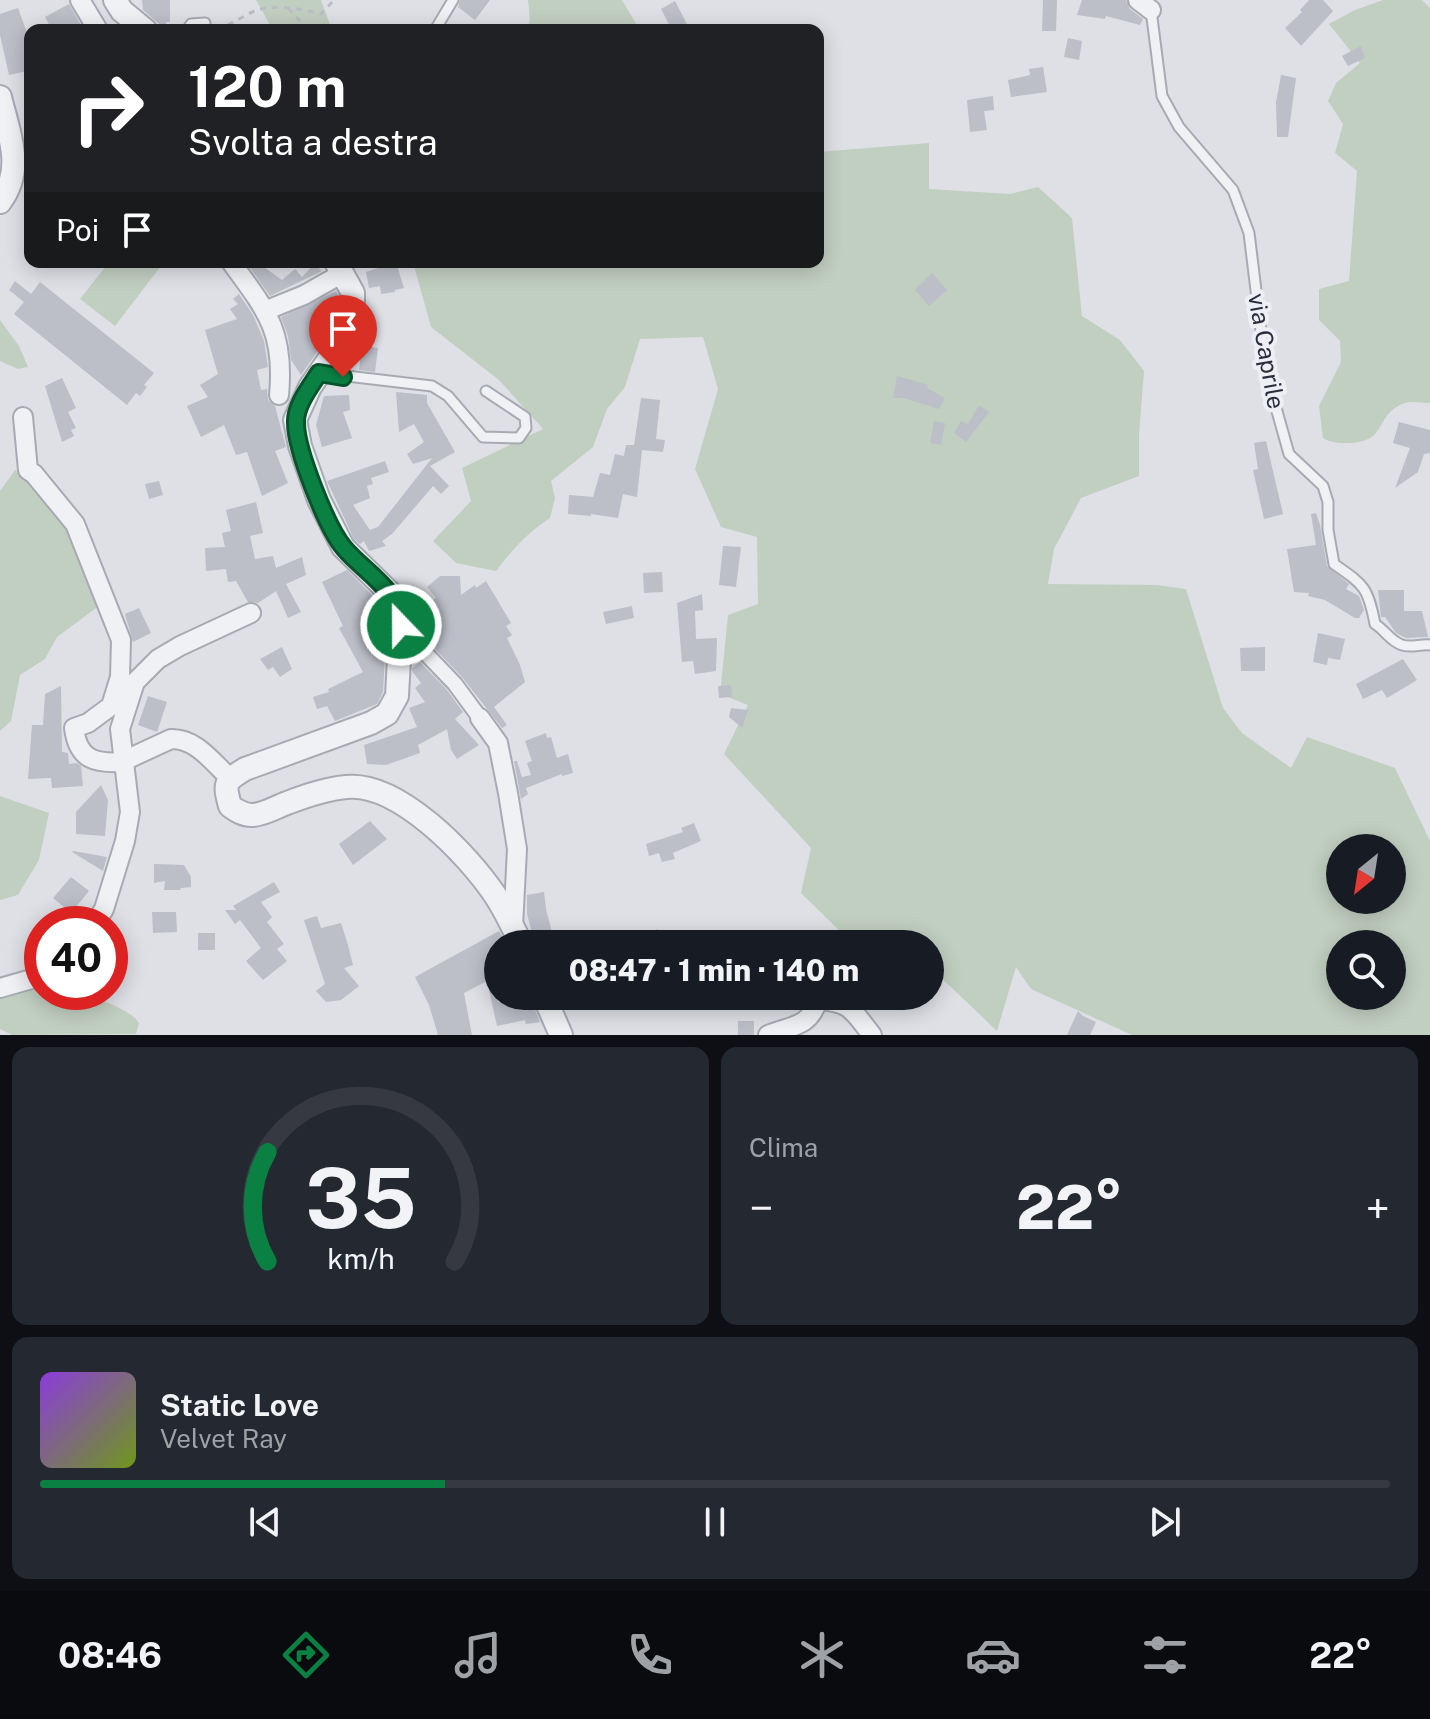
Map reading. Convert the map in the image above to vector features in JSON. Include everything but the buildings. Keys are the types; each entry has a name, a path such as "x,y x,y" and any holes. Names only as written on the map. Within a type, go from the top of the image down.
{"street":[{"path":"80,0 94,24"},
{"path":"115,0 122,11 138,24"},
{"path":"0,97 16,166 10,189 0,202"},
{"path":"236,268 267,310 278,339 282,369 279,395"},
{"path":"267,310 304,295 340,268 353,293 353,315 341,342 319,373 295,420 300,446 319,500 343,547 390,593 401,620 397,696 387,714 371,723 245,769 230,778 225,787 230,806 241,814 255,815 301,798 345,787 362,787 381,793 440,832 495,895 514,930"},
{"path":"23,417 28,470 75,524 121,640 120,677 111,706 99,716 74,728 76,746 88,758 104,763 130,758 171,739 179,739 193,744 230,778"},
{"path":"105,906 125,841 130,812 120,729 135,682 158,659 251,613"},
{"path":"409,636 455,684 498,743 517,849 517,930"},
{"path":"0,988 24,981"},
{"path":"768,1035 803,1023 813,1015 818,1000 839,1001 847,1005 872,1035"},
{"path":"550,1010 561,1035"}],"lane":[{"path":"439,24 453,0"},
{"name":"via Caprile","path":"1142,3 1167,109 1233,190 1249,233 1266,372 1289,454 1323,486 1328,502 1328,530 1334,564 1368,591 1375,624 1388,636 1405,646 1430,645"},
{"path":"191,24 205,23"},
{"path":"319,373 432,386 448,396 483,437 519,438 526,428 525,417 486,391"}],"path":[{"path":"230,24 258,10 288,8 321,14 334,0"},
{"path":"288,8 303,24"}],"green space":[{"path":"256,0 321,0 330,24 270,24"},
{"path":"528,0 622,0 636,24 529,24"},
{"path":"1383,0 1422,0 1430,8 1430,403 1405,403 1388,414 1370,438 1361,442 1337,443 1323,438 1319,406 1341,362 1340,341 1319,320 1319,289 1349,281 1357,171 1335,153 1343,124 1328,101 1336,83 1360,63 1329,24"},
{"path":"929,143 929,189 1010,194 1038,187 1072,218 1082,316 1120,340 1144,371 1139,476 1081,498 1054,549 1048,584 1157,585 1186,589 1223,708 1242,733 1291,768 1307,737 1395,768 1430,841 1430,1035 1132,1035 1031,989 1016,967 997,1031 944,981 944,930 839,930 801,893 811,848 724,754 748,705 720,694 728,615 758,604 757,537 721,527 695,469 718,389 703,337 640,339 625,387 607,409 593,447 551,481 555,498 550,518 521,542 496,571 456,563 433,541 471,501 462,468 543,429 499,380 431,327 415,268 824,268 824,152"},
{"path":"104,268 159,268 115,326 80,299"},
{"path":"0,320 19,346 28,367 18,369 0,361"},
{"path":"15,470 62,505 103,603 57,637 45,659 20,675 11,721 0,731 0,491"},
{"path":"0,796 49,813 39,860 18,895 0,900"},
{"path":"24,989 24,1010 122,1010 139,1023 136,1034 12,1035 0,1029 0,996"}],"route":[{"path":"343,377 319,373 310,387 295,420 300,446 319,500 343,547 390,593 401,625"}]}
